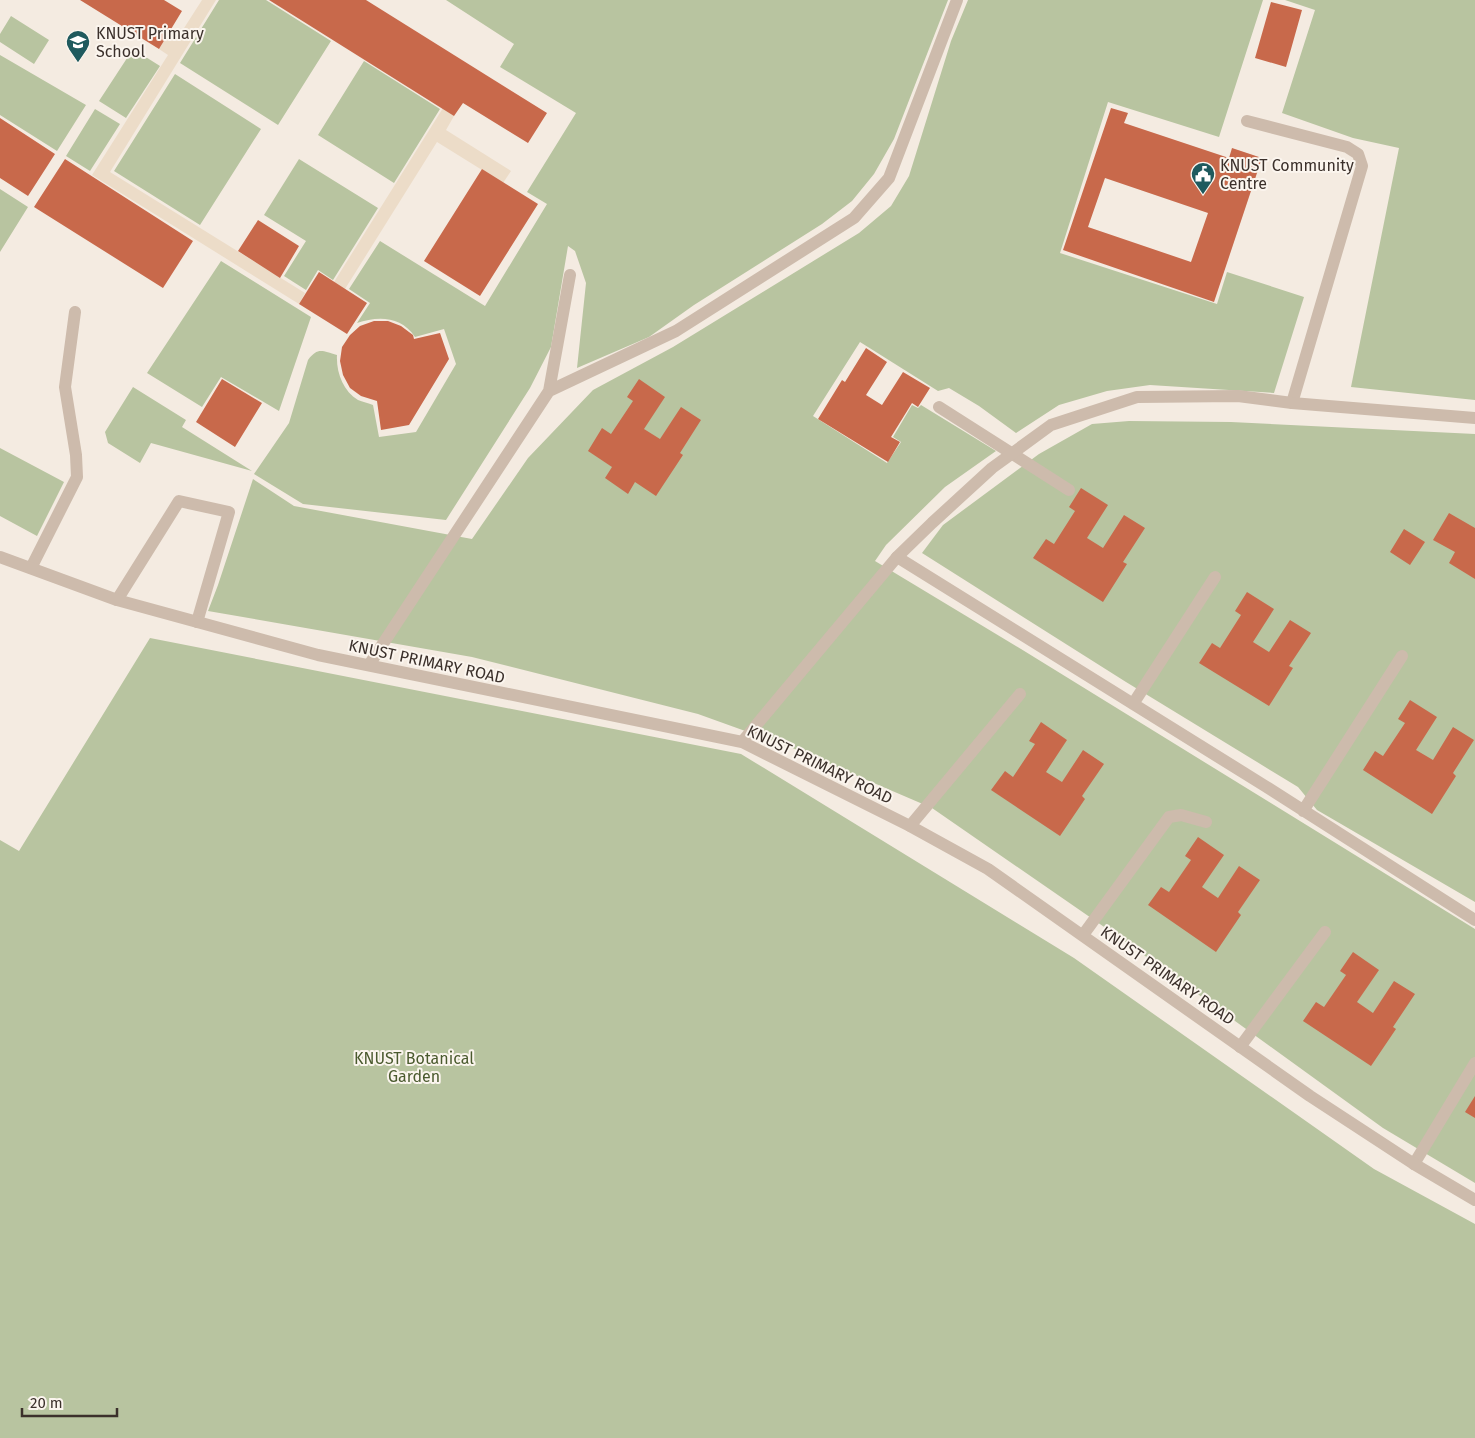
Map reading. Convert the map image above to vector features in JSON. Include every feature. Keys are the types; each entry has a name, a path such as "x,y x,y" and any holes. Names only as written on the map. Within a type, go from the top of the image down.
{"street":[{"path":"549,391 676,331 854,218 889,178 957,0"},
{"path":"1247,121 1347,148 1358,154 1362,166 1292,403"},
{"path":"370,665 549,391 570,275"},
{"path":"31,568 77,478 76,455 65,387 75,312"},
{"path":"742,742 896,557 992,468 1051,425 1137,397 1238,396 1292,403 1475,418"},
{"path":"939,408 1069,490"},
{"path":"117,600 178,501 229,512 196,622"},
{"name":"KNUST PRIMARY ROAD","path":"0,557 117,600 318,655 742,742 910,826 994,873 1310,1096 1414,1164 1475,1200"},
{"path":"896,557 1475,920"},
{"path":"1133,704 1215,577"},
{"path":"1303,811 1402,656"},
{"path":"910,826 1020,694"},
{"path":"1082,935 1169,817 1181,815 1206,822"},
{"path":"1240,1047 1325,932"},
{"path":"1414,1164 1475,1063"}],"green space":[{"path":"219,0 266,0 331,41 278,125 180,63"},
{"path":"446,0 948,0 894,139 874,174 852,201 822,224 694,305 649,337 577,368 586,283 575,251 568,246 551,347 530,388 446,520 303,504 254,474 289,423 308,360 315,353 321,351 337,355 339,374 348,392 358,400 373,405 379,437 416,432 456,364 444,329 415,337 396,321 373,319 357,323 370,303 349,289 380,241 485,306 547,204 527,192 576,113 500,67 514,44"},
{"path":"968,0 1263,0 1219,137 1108,102 1060,253 1217,304 1227,272 1304,297 1274,393 1150,385 1107,391 1059,405 1016,433 979,406 949,388 938,391 860,342 813,416 887,463 901,442 893,437 912,405 918,408 921,405 996,451 945,487 886,545 875,561 1475,929 1475,1183 1383,1128 1123,940 932,808 790,747 698,714 472,657 208,611 253,479 294,506 472,539 528,458 593,390 673,347 859,233 891,206 909,176 951,41"},
{"path":"1285,0 1475,0 1475,400 1351,387 1399,148 1353,138 1282,113 1315,10"},
{"path":"11,16 49,40 34,64 0,42 0,34"},
{"path":"133,49 160,66 126,118 99,101"},
{"path":"0,55 86,105 57,151 0,115"},
{"path":"364,61 440,109 394,183 318,135"},
{"path":"175,74 261,129 200,225 114,171"},
{"path":"95,109 120,124 90,171 66,156"},
{"path":"299,159 378,208 333,280 318,270 306,290 284,276 306,241 264,215"},
{"path":"0,189 28,207 0,252"},
{"path":"221,261 311,317 279,411 221,377 202,407 147,373"},
{"path":"133,387 186,420 182,427 252,471 151,443 140,463 108,443 105,432"},
{"path":"1129,421 1231,422 1475,434 1475,902 1317,810 1298,787 1126,682 922,553 943,525 1039,454 1092,424"},
{"path":"0,448 64,482 37,536 0,516"},
{"name":"KNUST Botanical Garden","path":"150,638 741,754 1074,958 1374,1169 1475,1224 1475,1438 0,1438 0,840 19,851"}],"shaded area":[{"path":"202,0 216,0 110,172 305,293 299,304 92,175 168,55 159,49 168,34 177,39"},
{"path":"443,108 454,116 446,130 511,171 503,183 437,142 345,289 334,282"}],"building":[{"path":"80,0 164,0 182,11 159,49"},
{"path":"269,0 366,0 547,113 528,143 463,103 454,116"},
{"path":"1271,2 1302,10 1286,67 1255,58"},
{"name":"KNUST Community Centre","path":"1111,108 1128,113 1124,123 1229,158 1232,148 1262,158 1214,302 1063,250","holes":["1105,178 1208,213 1191,262 1088,227"]},
{"path":"0,118 55,154 28,196 0,178"},
{"path":"65,159 193,241 163,288 34,207"},
{"path":"482,169 538,204 480,296 424,261"},
{"path":"258,220 299,246 280,278 238,251"},
{"path":"319,272 367,303 347,334 299,304"},
{"path":"374,321 388,321 401,326 413,335 414,339 440,333 449,359 409,425 381,430 377,401 361,396 350,388 343,375 340,361 342,347 350,335 360,326"},
{"path":"866,348 887,362 866,395 882,405 903,372 930,388 918,407 912,403 891,437 900,442 888,462 818,419 842,380 845,382"},
{"path":"222,379 262,403 235,447 196,422"},
{"path":"639,379 665,397 644,429 660,439 681,407 701,420 680,453 683,455 656,496 635,482 628,494 605,478 612,467 588,451 602,428 611,434 633,401 627,397"},
{"path":"1081,488 1108,505 1087,538 1103,548 1124,515 1145,528 1123,562 1127,564 1103,602 1033,558 1046,539 1054,544 1075,511 1069,507"},
{"path":"1449,513 1475,528 1475,579 1449,563 1455,552 1433,540"},
{"path":"1404,529 1425,542 1410,565 1390,552"},
{"path":"1247,592 1274,609 1253,642 1269,652 1290,620 1311,633 1289,666 1293,668 1269,706 1199,663 1212,643 1220,648 1241,615 1235,611"},
{"path":"1410,700 1437,717 1416,750 1433,760 1453,727 1474,740 1453,773 1456,776 1432,814 1363,770 1375,751 1383,756 1405,723 1398,719"},
{"path":"1041,722 1067,740 1046,772 1062,782 1083,750 1104,764 1082,796 1085,799 1060,836 991,790 1005,771 1013,777 1035,744 1029,741"},
{"path":"1198,837 1224,855 1202,887 1218,898 1239,866 1260,880 1238,912 1241,915 1216,952 1148,905 1161,887 1169,892 1191,860 1185,856"},
{"path":"1353,952 1379,970 1357,1002 1373,1013 1394,981 1415,994 1393,1027 1396,1029 1371,1066 1303,1021 1316,1002 1324,1007 1346,975 1340,971"},
{"path":"1475,1096 1475,1118 1465,1112"}],"place":[{"name":"KNUST Primary School","path":"78,63"},
{"name":"KNUST Community Centre","path":"1203,195"}]}
